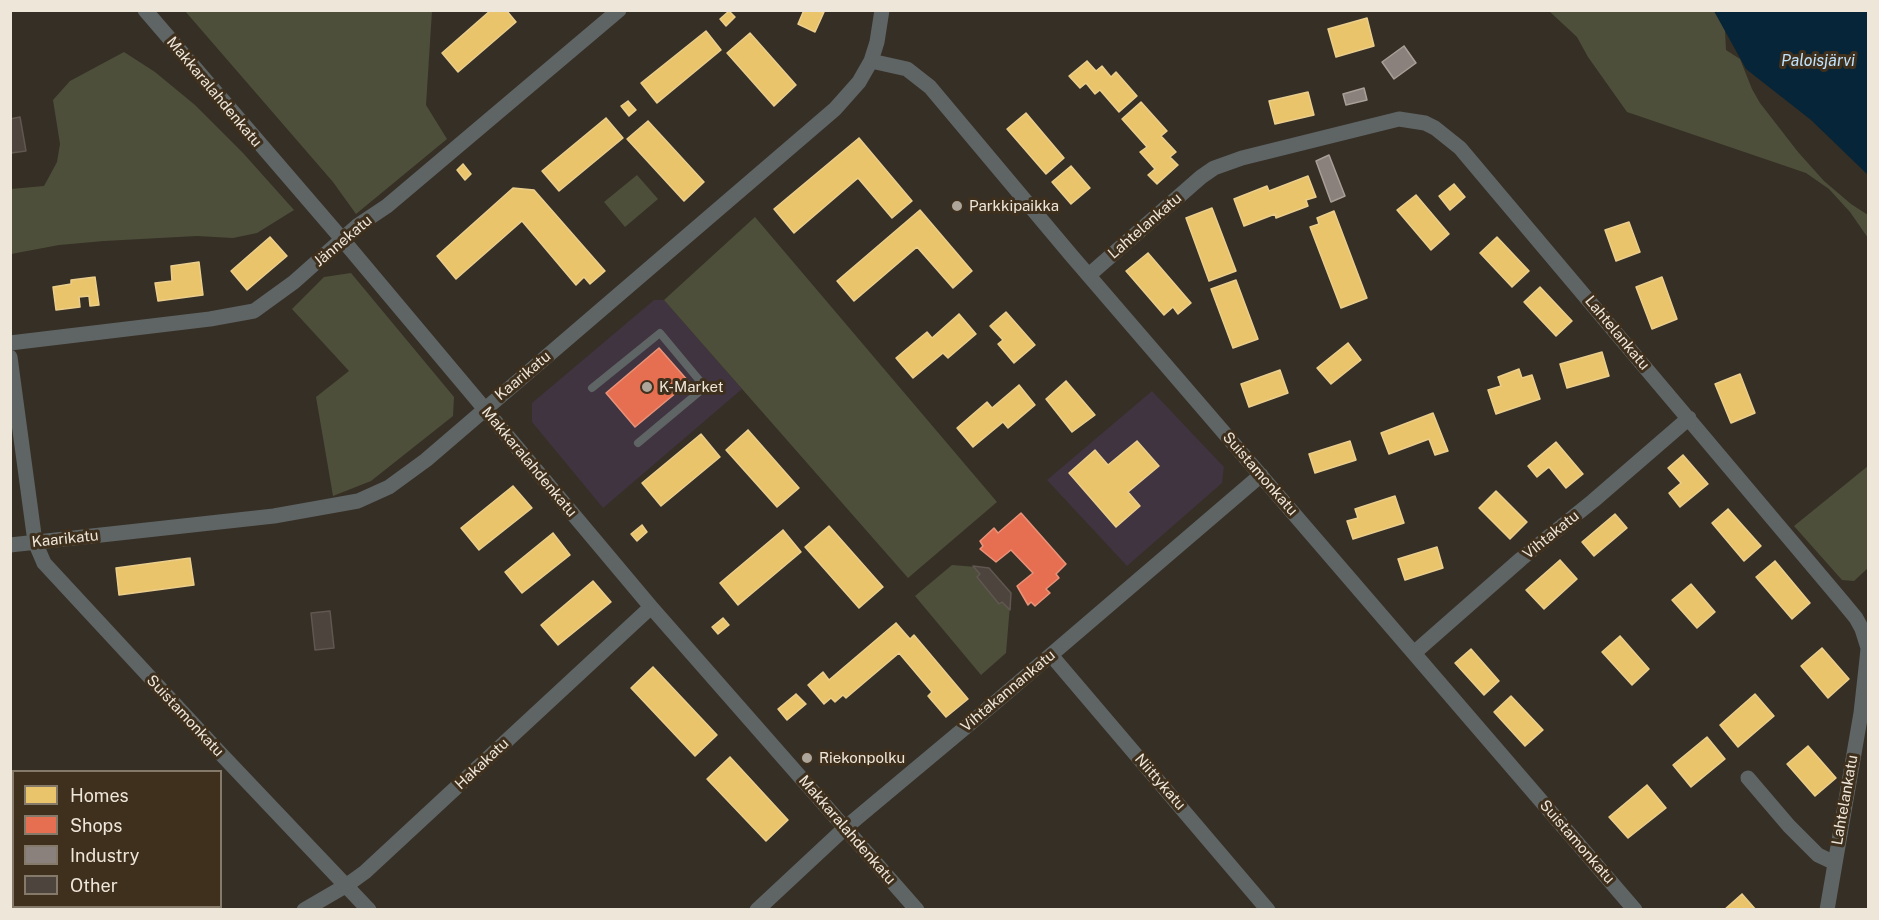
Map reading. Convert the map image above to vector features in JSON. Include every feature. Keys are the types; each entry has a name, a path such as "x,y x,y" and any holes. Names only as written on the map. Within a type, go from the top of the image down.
{"street":[{"name":"Makkaralahdenkatu","path":"145,10 342,239 651,607 917,909"},
{"name":"Jännekatu","path":"10,343 210,319 254,310 294,282 342,239 387,206 619,10"},
{"name":"Kaarikatu","path":"10,545 274,516 358,501 374,495 403,477 485,409 821,122 859,82 871,61 879,36 882,10"},
{"name":"Suistamonkatu","path":"871,61 907,69 921,78 1635,909"},
{"name":"Lahtelankatu","path":"1089,275 1201,177 1214,168 1242,158 1399,120 1425,123 1460,148 1856,618 1868,648 1867,659 1861,713 1827,909"},
{"name":"Suistamonkatu","path":"10,357 35,542 44,563 369,909"},
{"name":"Vihtakatu","path":"1414,653 1521,559 1593,501 1689,418"},
{"name":"Vihtakannankatu","path":"758,909 845,828 1261,475"},
{"name":"Hakakatu","path":"304,909 365,872 651,607"},
{"name":"Niittykatu","path":"1051,655 1268,909"},
{"path":"1748,778 1803,841 1818,855 1835,863"}],"lane":[{"path":"592,388 660,333 705,387 638,443"}],"shaded area":[{"path":"654,300 664,300 742,389 603,508 532,422 532,403"},
{"path":"1152,391 1224,467 1222,483 1127,566 1047,480"}],"green space":[{"path":"185,11 432,11 426,105 447,139 356,214 333,182"},
{"path":"1549,11 1714,11 1725,30 1726,50 1740,59 1760,103 1824,181 1868,215 1868,238 1850,212 1829,189 1806,173 1627,112 1588,57 1577,37"},
{"path":"124,52 155,72 195,105 243,153 294,210 257,233 233,238 197,236 104,241 59,245 11,254 11,189 44,186 57,162 60,144 53,100 70,81"},
{"path":"637,175 658,199 625,227 604,202"},
{"path":"755,217 997,502 908,578 664,300"},
{"path":"351,273 454,397 453,416 371,481 333,496 316,397 349,371 292,309 324,277"},
{"path":"1868,466 1868,568 1854,581 1842,580 1794,526"},
{"path":"952,565 989,568 1011,593 1006,653 981,675 915,596"}],"water":[{"name":"Paloisjärvi","path":"1714,11 1868,11 1868,175 1811,120 1746,69"}],"building: Homes":[{"path":"491,10 506,10 516,22 458,72 442,53"},
{"path":"804,10 824,12 815,32 798,24"},
{"path":"729,11 735,17 726,26 720,19"},
{"path":"1367,18 1374,46 1336,57 1328,29"},
{"path":"706,31 721,50 657,103 641,83"},
{"path":"750,33 796,85 774,106 727,53"},
{"path":"1087,61 1096,71 1102,66 1111,77 1116,72 1137,96 1119,112 1100,90 1095,94 1086,83 1080,88 1069,76"},
{"path":"1308,92 1314,115 1275,124 1269,101"},
{"path":"628,101 636,110 629,116 621,106"},
{"path":"1141,102 1167,131 1161,136 1176,152 1170,157 1178,165 1157,184 1148,175 1155,169 1140,152 1147,147 1122,119"},
{"path":"1026,113 1064,158 1046,174 1007,129"},
{"path":"606,118 623,138 559,191 542,171"},
{"path":"648,121 704,182 684,201 627,139"},
{"path":"859,138 912,201 892,218 858,178 794,233 774,209"},
{"path":"463,164 471,174 465,180 457,170"},
{"path":"1071,166 1090,188 1071,204 1052,182"},
{"path":"1308,176 1316,197 1306,200 1308,206 1276,218 1275,214 1244,226 1234,199 1267,186 1269,191"},
{"path":"1454,184 1465,197 1450,210 1439,196"},
{"path":"513,188 534,190 605,271 590,284 584,277 576,285 522,221 456,279 437,256"},
{"path":"1416,195 1449,234 1431,250 1397,210"},
{"path":"1212,208 1236,271 1209,281 1186,218"},
{"path":"920,210 972,271 953,288 917,247 854,301 837,281"},
{"path":"1334,211 1367,298 1341,308 1310,227 1319,224 1317,218"},
{"path":"1629,222 1640,252 1616,261 1605,230"},
{"path":"270,237 287,256 247,290 231,271"},
{"path":"1497,237 1529,271 1512,287 1480,253"},
{"path":"1148,253 1191,303 1178,314 1173,307 1164,315 1126,271"},
{"path":"199,262 203,295 158,301 155,283 172,281 171,266"},
{"path":"95,277 99,305 90,306 89,296 79,297 80,307 56,310 53,287 71,284 71,280"},
{"path":"1662,277 1677,319 1652,329 1636,287"},
{"path":"1236,280 1258,339 1233,348 1211,289"},
{"path":"1540,287 1572,321 1556,336 1524,302"},
{"path":"1006,312 1035,345 1014,363 998,344 1003,340 990,326"},
{"path":"959,314 976,334 948,358 943,353 913,378 896,358 927,332 932,338"},
{"path":"1348,343 1361,360 1331,384 1317,368"},
{"path":"1602,352 1609,376 1567,388 1560,364"},
{"path":"1519,369 1522,378 1532,375 1540,399 1496,414 1488,390 1501,386 1498,377"},
{"path":"1280,370 1288,393 1249,407 1241,384"},
{"path":"1740,374 1755,413 1731,423 1715,384"},
{"path":"1066,381 1095,415 1072,432 1046,399"},
{"path":"1019,385 1035,405 1008,428 1003,422 973,447 957,428 987,402 992,408"},
{"path":"1433,413 1448,451 1435,455 1429,439 1389,454 1381,433"},
{"path":"748,430 799,488 777,507 726,450"},
{"path":"701,434 720,457 661,506 642,483"},
{"path":"1137,441 1159,466 1128,492 1140,506 1116,527 1069,473 1095,450 1108,465"},
{"path":"1350,441 1356,460 1315,473 1309,454"},
{"path":"1556,442 1583,474 1566,488 1549,467 1537,477 1528,466"},
{"path":"1683,455 1708,484 1680,507 1669,493 1681,483 1668,468"},
{"path":"513,486 532,508 479,550 461,528"},
{"path":"1496,491 1527,522 1510,539 1479,508"},
{"path":"1395,496 1404,523 1353,539 1347,521 1358,518 1355,509"},
{"path":"1728,509 1761,546 1744,561 1712,523"},
{"path":"1615,514 1627,528 1594,556 1582,542"},
{"path":"642,525 647,532 637,541 631,534"},
{"path":"829,526 883,587 859,608 805,547"},
{"path":"783,530 801,552 738,605 720,583"},
{"path":"553,533 570,555 522,593 505,572"},
{"path":"1437,547 1443,568 1405,580 1398,559"},
{"path":"190,558 194,585 119,595 116,568"},
{"path":"1560,560 1577,579 1544,609 1526,590"},
{"path":"1775,561 1810,603 1792,619 1756,577"},
{"path":"593,581 611,602 558,645 541,625"},
{"path":"1691,584 1715,612 1697,628 1672,600"},
{"path":"723,618 729,625 718,634 712,627"},
{"path":"896,623 910,639 914,635 968,699 946,717 928,696 932,692 899,653 846,698 843,695 835,702 831,698 824,704 808,685 823,672 829,680"},
{"path":"1620,636 1649,669 1632,685 1602,652"},
{"path":"1822,648 1849,679 1828,698 1801,666"},
{"path":"1471,649 1499,681 1484,695 1455,663"},
{"path":"653,667 717,735 695,756 631,688"},
{"path":"796,694 806,704 787,720 778,709"},
{"path":"1755,694 1774,716 1738,747 1720,725"},
{"path":"1511,696 1543,730 1525,746 1494,712"},
{"path":"1707,737 1725,759 1691,787 1673,765"},
{"path":"1808,746 1836,778 1815,796 1787,764"},
{"path":"730,757 788,820 766,841 707,779"},
{"path":"1647,785 1666,808 1628,838 1609,817"},
{"path":"1742,894 1756,910 1724,910"}],"building: Shops":[{"name":"K-Market","path":"659,348 689,382 635,427 606,393"},
{"path":"1021,513 1066,564 1056,574 1059,578 1046,589 1050,593 1035,606 1031,602 1028,605 1017,586 1033,573 1011,550 996,562 980,549 983,546 980,541 994,528 998,533"}],"building: Industry":[{"path":"1404,46 1416,63 1394,79 1382,62"},
{"path":"1364,88 1367,100 1346,105 1343,94"},
{"path":"1329,155 1345,196 1331,202 1316,161"}],"building: Other":[{"path":"20,117 26,151 11,153 10,119"},
{"path":"973,566 989,568 1011,593 1010,610 1002,602 999,604 977,577 980,574"},
{"path":"330,611 334,648 315,650 311,613"}],"place":[{"name":"Parkkipaikka","path":"957,206"},
{"name":"K-Market","path":"647,387"},
{"name":"Riekonpolku","path":"807,758"}]}
